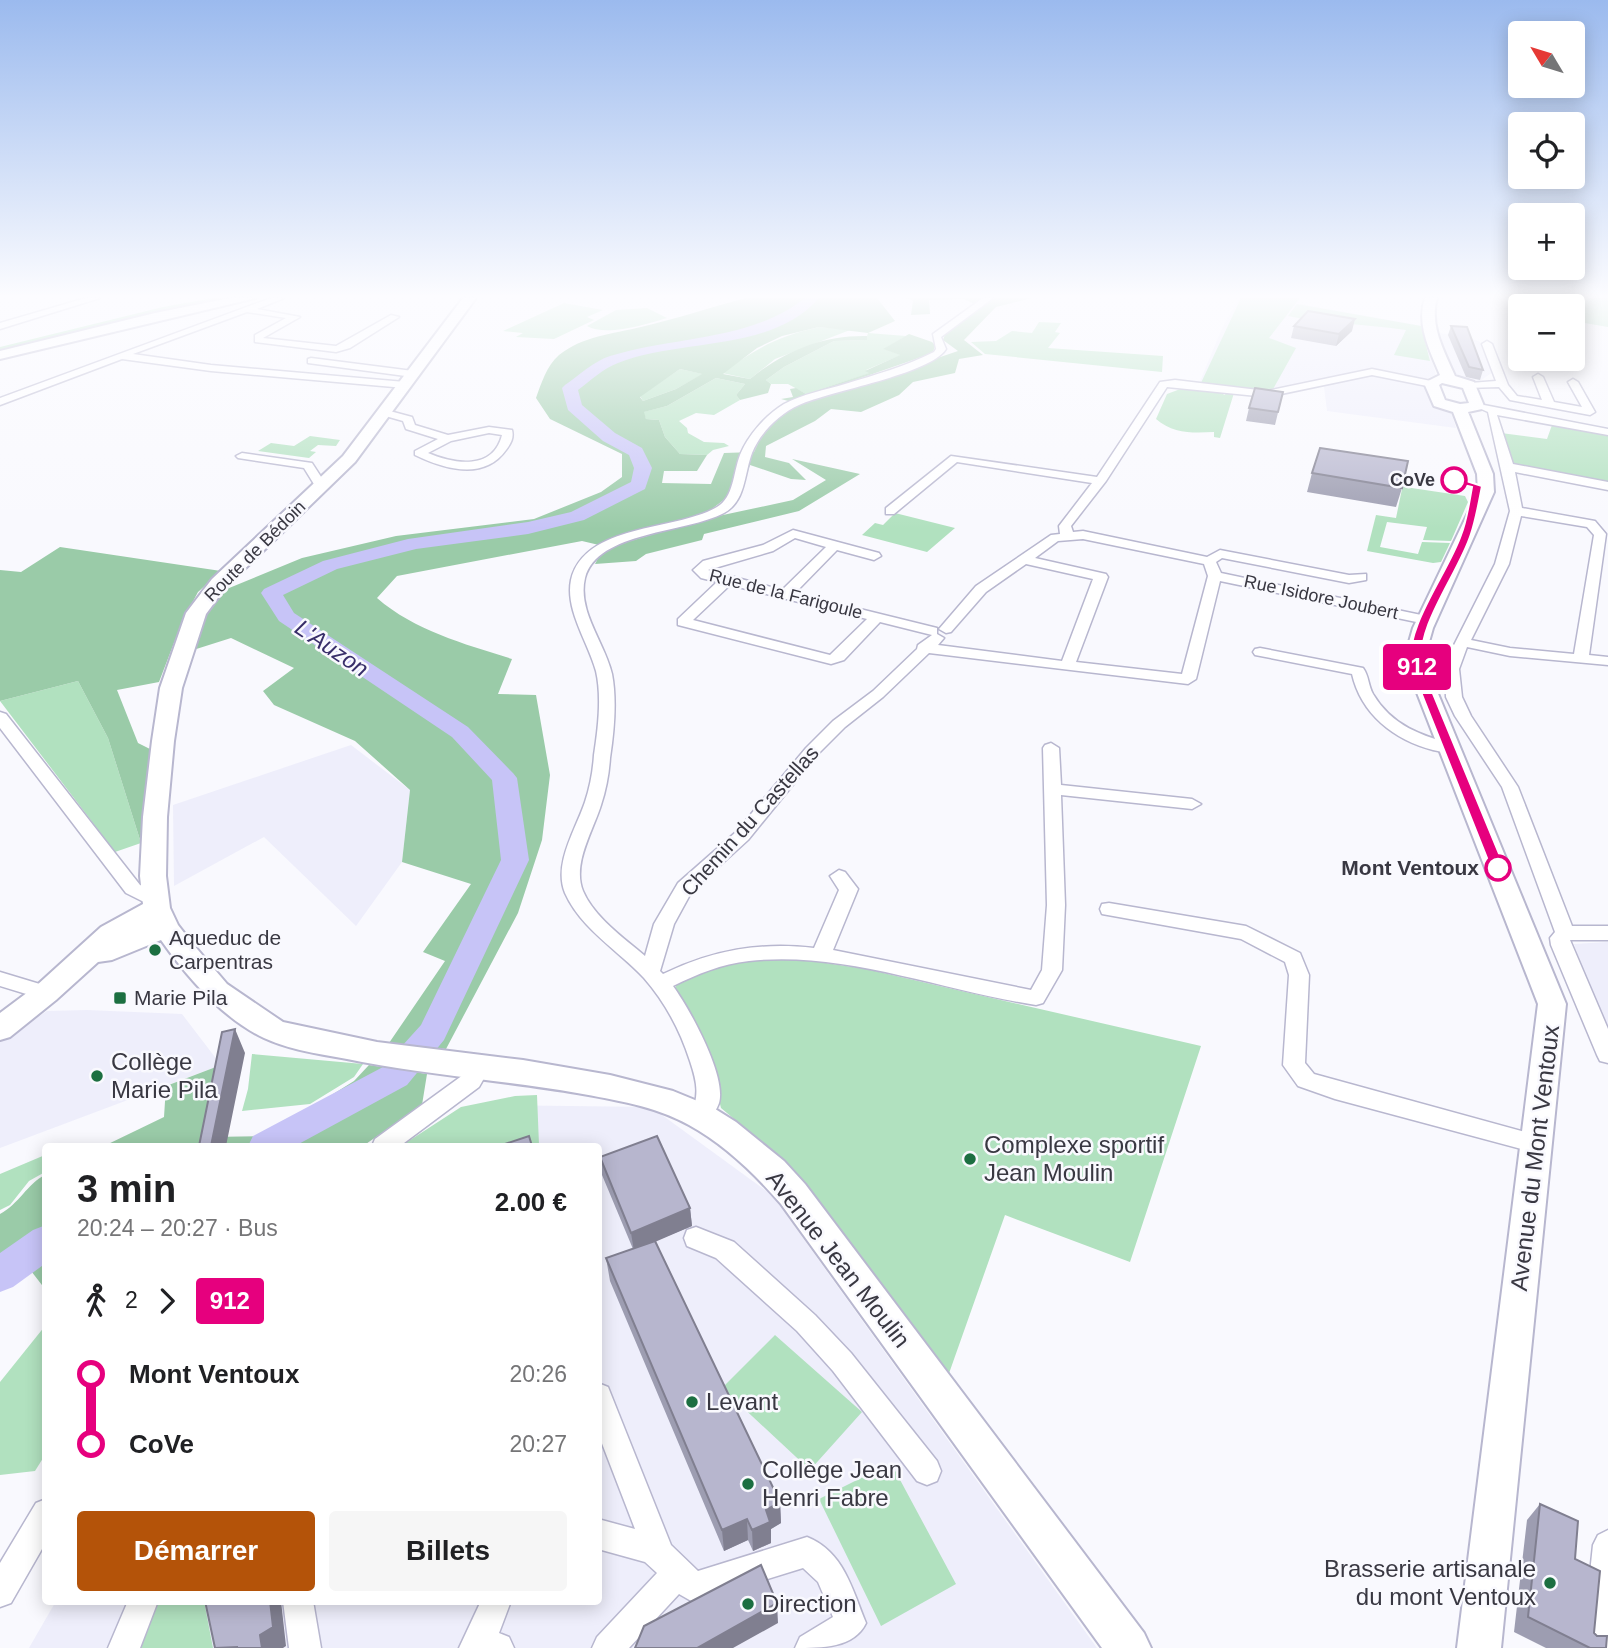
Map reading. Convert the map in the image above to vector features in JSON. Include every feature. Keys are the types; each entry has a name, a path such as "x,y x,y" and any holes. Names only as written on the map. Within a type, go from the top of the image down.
{"main road":[{"name":"Route de Bédoin","path":"159,911 155,817 165,728 171,688 196,613 219,583 349,459 390,416 413,375"},
{"path":"1448,375 1449,379"},
{"path":"1449,379 1470,386 1477,406 1459,409 1437,402 1432,384 1437,380 1449,379"},
{"name":"Avenue du Mont Ventoux","path":"1459,409 1466,428 1477,486 1466,536 1426,620 1414,653 1417,667 1550,995 1552,1019 1479,1648"},
{"path":"0,1029 83,961 159,911"},
{"name":"Avenue Jean Moulin","path":"159,911 197,970 217,991 265,1026 297,1038 377,1053 480,1066 641,1093 701,1116 748,1149 793,1194 1129,1648"}],"street":[{"path":"0,402 72,375"},
{"path":"325,375 409,380"},
{"path":"383,375 409,380"},
{"path":"701,1116 709,1101 702,1067 689,1032 655,978 586,912 571,881 580,834 595,796 606,707 606,679 600,654 579,607 575,591 583,566 603,547 722,510 732,501 753,441 775,415 798,402 877,375"},
{"path":"1359,375 1267,394 1164,384 1100,481 1065,526 1067,535 1083,535 1209,561 1220,554 1349,579 1362,577"},
{"path":"1387,375 1432,384"},
{"path":"1499,375 1502,384 1514,398 1590,412 1573,382"},
{"path":"1538,376 1550,406"},
{"path":"1470,386 1502,384"},
{"path":"1477,406 1607,429"},
{"path":"1495,411 1492,414 1508,467 1516,511 1502,564 1462,642 1452,669 1454,697 1463,716 1510,787 1565,933"},
{"path":"390,416 408,419 410,426 448,438 489,430 508,432 508,440 495,457 485,464 459,466 419,453 448,438"},
{"path":"242,456 308,466 321,486"},
{"path":"890,512 955,458 1100,481"},
{"path":"1508,467 1608,486"},
{"path":"1516,511 1608,527"},
{"path":"1581,659 1591,576 1600,543 1600,534 1591,524"},
{"name":"Rue de la Farigoule","path":"874,556 793,534 768,548 701,567 701,573 877,617 934,636 1067,666 1185,679 1191,674 1215,576"},
{"name":"Chemin du Castellas","path":"655,978 664,923 685,887 742,836 812,751 839,724 878,694 970,598 1047,543 1067,535"},
{"path":"786,594 835,545"},
{"path":"1023,559 1101,577 1067,666"},
{"path":"1209,561 1215,576"},
{"name":"Rue Isidore Joubert","path":"1215,576 1426,620"},
{"path":"727,580 683,622 831,660 839,657 877,617"},
{"path":"1462,642 1510,652 1608,661"},
{"path":"1260,652 1358,671 1364,692 1394,728 1420,741 1450,748"},
{"path":"0,717 133,889 159,911"},
{"path":"655,978 752,953 821,955 1036,998 1052,970 1056,905 1051,748"},
{"path":"1052,789 1192,804"},
{"path":"821,955 849,888 839,876"},
{"path":"1109,909 1246,933 1293,958 1299,975 1294,1065 1306,1080 1536,1144"},
{"path":"1608,933 1565,933 1560,938 1561,946 1608,1055"},
{"path":"0,979 46,993"},
{"path":"1550,995 1587,1002"},
{"path":"387,1143 471,1081 480,1066"},
{"path":"696,1237 724,1250 806,1323 842,1362 927,1471"},
{"path":"602,1405 669,1564"},
{"path":"0,1592 42,1520"},
{"path":"602,1535 653,1549 693,1587 807,1552 829,1571 851,1623 811,1648"},
{"path":"1598,1648 1608,1545"},
{"path":"608,1648 669,1564"},
{"path":"124,1648 141,1605"},
{"path":"299,1605 305,1648"},
{"path":"484,1647 495,1605"}],"shaded area":[{"path":"1203,375 1436,375 1423,380 1431,402 1451,412 1456,428 1327,411 1323,379 1276,390 1199,384"},
{"path":"1457,375 1489,375 1480,381 1459,378"},
{"path":"351,745 410,790 402,862 356,926 264,837 174,886 173,805"},
{"path":"1608,942 1608,1047 1574,944"},
{"name":"Collège Marie Pila","path":"47,1011 182,1014 221,1065 0,1148 0,1042"},
{"path":"482,1105 651,1107 772,1195 1097,1648 29,1648 54,1605 602,1605 602,1143 428,1143"}],"green space":[{"path":"545,375 672,375 640,397 643,401 676,389 700,375 728,375 750,379 755,375 773,375 766,380 771,384 768,393 740,400 736,395 745,384 716,378 667,406 644,412 646,419 659,420 665,437 680,454 707,455 697,471 664,471 662,483 711,484 724,453 754,452 763,433 784,410 887,375 946,375 913,382 899,395 861,412 831,409 815,421 766,446 765,457 789,463 806,480 791,479 750,465 743,485 708,512 599,545 582,541 397,576 377,598 424,628 512,659 498,694 536,695 550,775 542,840 518,913 446,1049 389,1043 445,961 423,952 471,884 402,862 410,790 355,741 274,705 263,691 294,668 231,638 190,651 217,593 302,558 396,536 534,519 601,492 622,477 622,454 550,419 536,398"},
{"path":"671,375 701,375 676,389 643,401 640,396"},
{"path":"731,375 755,375 750,379"},
{"path":"773,375 864,375 806,394 788,384 771,384 766,380"},
{"path":"870,375 792,402 781,399 793,397 790,389 796,388 806,394"},
{"path":"1205,375 1281,375 1272,391 1200,385"},
{"path":"716,378 745,384 736,395 740,400 714,415 696,413 679,421 687,428 688,433 704,442 724,443 729,446 713,450 707,455 680,454 665,437 659,420 646,419 643,412 667,406"},
{"path":"1183,388 1216,391 1225,395 1226,392 1234,393 1220,438 1214,437 1214,432 1169,428 1156,419 1167,394"},
{"path":"1552,425 1608,436 1608,483 1512,466 1501,433 1547,439"},
{"path":"310,436 340,440 336,446 318,445 310,451 316,452 309,458 258,451 271,443 294,446"},
{"path":"792,459 860,474 799,511 704,534 702,540 646,554 636,561 595,564 603,549 709,518 793,500 826,480"},
{"path":"1385,484 1465,496 1468,502 1451,541 1423,540 1427,527 1387,522 1380,547 1418,554 1422,542 1450,543 1441,562 1433,563 1367,551 1376,515 1396,518 1402,489"},
{"path":"895,513 955,528 927,552 862,535 875,523 883,525"},
{"path":"60,547 221,571 198,592 182,622 159,682 117,690 138,743 150,749 141,843 108,738 78,681 0,701 0,570 21,572"},
{"path":"78,681 108,738 141,843 115,852 0,701"},
{"name":"Complexe sportif Jean Moulin","path":"743,960 806,960 866,969 1201,1046 1130,1262 1005,1215 947,1379 792,1177 759,1140 721,1108 711,1068 675,989 677,982 685,975"},
{"path":"252,1054 363,1064 354,1077 310,1104 242,1111 248,1089"},
{"path":"221,1065 212,1137 266,1136 354,1081 369,1065 427,1074 422,1105 367,1143 110,1143 164,1117 166,1086"},
{"path":"537,1095 539,1143 406,1143 461,1107 515,1096"},
{"path":"42,1156 42,1174 29,1181 10,1205 0,1210 0,1174"},
{"path":"42,1177 42,1285 28,1267 0,1290 0,1214 13,1205"},
{"path":"42,1330 42,1460 35,1471 0,1475 0,1382"},
{"path":"775,1335 862,1412 810,1470 722,1388"},
{"path":"891,1463 956,1584 881,1626 819,1499"},
{"path":"148,1605 205,1605 213,1648 139,1648"}],"building":[{"path":"1255,388 1283,392 1278,412 1249,408"},
{"path":"1320,448 1408,461 1402,488 1312,473"},
{"path":"235,1029 212,1143 200,1143 222,1032"},
{"path":"529,1136 531,1143 508,1143"},
{"path":"657,1136 690,1208 631,1233 602,1156"},
{"name":"Levant","path":"655,1241 780,1502 766,1510 770,1522 752,1530 747,1519 722,1530 606,1258"},
{"name":"Brasserie artisanale du mont Ventoux","path":"1540,1504 1578,1521 1575,1559 1600,1571 1594,1633 1597,1636 1607,1636 1606,1648 1590,1648 1528,1617"},
{"path":"761,1565 777,1603 697,1648 635,1648 644,1626"},
{"path":"206,1605 270,1605 273,1627 260,1635 262,1648 215,1648"}],"waterway":[{"name":"L'Auzon","path":"271,1143 395,1076 433,1032 515,860 504,778 460,732 286,617 271,593 330,565 415,543 528,528 577,516 639,485 643,468 636,452 609,437 574,407 570,388 590,375"},
{"name":"L'Auzon","path":"0,1275 42,1244"}],"bus line":[{"name":"912","path":"1454,480 1477,486 1472,512 1466,536 1426,620 1414,653 1417,667 1498,868"}],"place":[{"name":"CoVe","path":"1454,480"},
{"name":"Mont Ventoux","path":"1498,868"},
{"name":"Aqueduc de Carpentras","path":"155,950"},
{"name":"Marie Pila","path":"120,998"},
{"name":"Collège Marie Pila","path":"97,1076"},
{"name":"Complexe sportif Jean Moulin","path":"970,1159"},
{"name":"Levant","path":"692,1402"},
{"name":"Collège Jean Henri Fabre","path":"748,1484"},
{"name":"Brasserie artisanale du mont Ventoux","path":"1550,1583"},
{"name":"Direction","path":"748,1604"}]}
